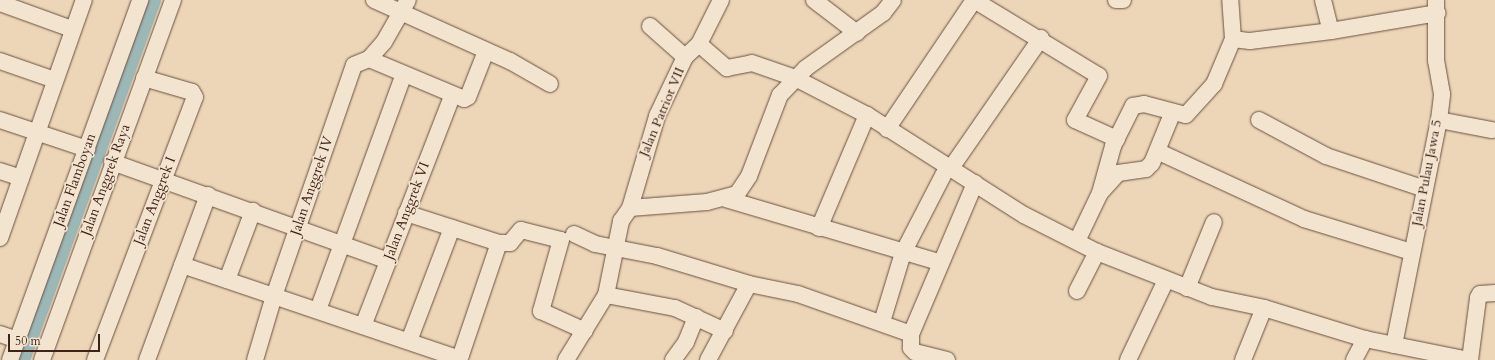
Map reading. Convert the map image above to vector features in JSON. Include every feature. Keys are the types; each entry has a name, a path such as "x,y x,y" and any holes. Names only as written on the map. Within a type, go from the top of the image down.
{"street":[{"path":"2,229 72,29 84,0"},
{"name":"Jalan Flamboyan","path":"10,360 140,0"},
{"name":"Jalan Anggrek Raya","path":"42,360 112,162 173,0"},
{"path":"374,0 405,6 486,51 550,84"},
{"path":"721,0 699,44 727,68 752,63 795,78 867,115 1024,215 1097,252 1187,288 1264,308 1365,339 1469,360 1478,298 1480,294 1495,293"},
{"path":"814,0 857,33"},
{"path":"726,199 744,186 771,113 795,78 883,13 893,0"},
{"path":"887,129 974,0 1041,38 1099,76 1075,120 1117,139"},
{"path":"1116,0 1123,0"},
{"path":"1077,241 1100,193 1117,139 1134,106 1144,104 1172,114 1186,115 1203,100 1214,84 1233,39 1230,0"},
{"path":"1324,0 1331,31"},
{"path":"0,3 72,29"},
{"path":"405,6 378,52 369,59 403,76 452,96 468,98 486,51"},
{"path":"1233,39 1250,41 1331,31 1437,7"},
{"name":"Jalan Pulau Jawa 5","path":"1394,345 1411,252 1426,189 1439,120 1442,94 1436,61 1437,7"},
{"path":"650,26 685,57"},
{"path":"882,322 903,253 950,167 1041,38"},
{"name":"Jalan Patriot VII","path":"566,360 606,295 622,221 630,208 648,138 685,57 699,44"},
{"name":"Jalan Anggrek IV","path":"255,360 274,296 354,65 369,59"},
{"path":"0,61 55,80"},
{"path":"318,310 344,243 403,76"},
{"name":"Jalan Anggrek I","path":"95,360 195,95 144,78"},
{"name":"Jalan Anggrek VI","path":"363,326 452,96"},
{"path":"1100,193 1118,173 1146,169 1159,152 1172,114"},
{"path":"819,228 867,115"},
{"path":"0,120 87,149"},
{"path":"1259,120 1326,156 1426,189"},
{"path":"1439,120 1492,130"},
{"path":"1159,152 1304,219 1411,252"},
{"path":"112,162 299,226 388,261"},
{"path":"0,171 21,178"},
{"path":"947,360 915,352 911,348 912,334 939,262 975,183"},
{"path":"147,360 208,195"},
{"path":"630,208 726,199 903,253 939,262"},
{"path":"227,280 253,211"},
{"path":"406,213 499,243 510,243 521,230 567,237 595,244 616,246 749,284 798,294 882,322 912,334"},
{"path":"1187,288 1214,222"},
{"path":"409,341 452,228"},
{"path":"567,237 541,311 585,331"},
{"path":"182,265 460,357 499,243"},
{"path":"1077,291 1097,252"},
{"path":"1128,360 1166,280"},
{"path":"708,360 749,284"},
{"path":"606,295 675,308 725,331"},
{"path":"1242,360 1264,308"},
{"path":"673,360 686,342 696,317"},
{"path":"0,334 17,340"},
{"path":"1354,360 1365,339"}],"waterway":[{"path":"23,360 154,0"}]}
